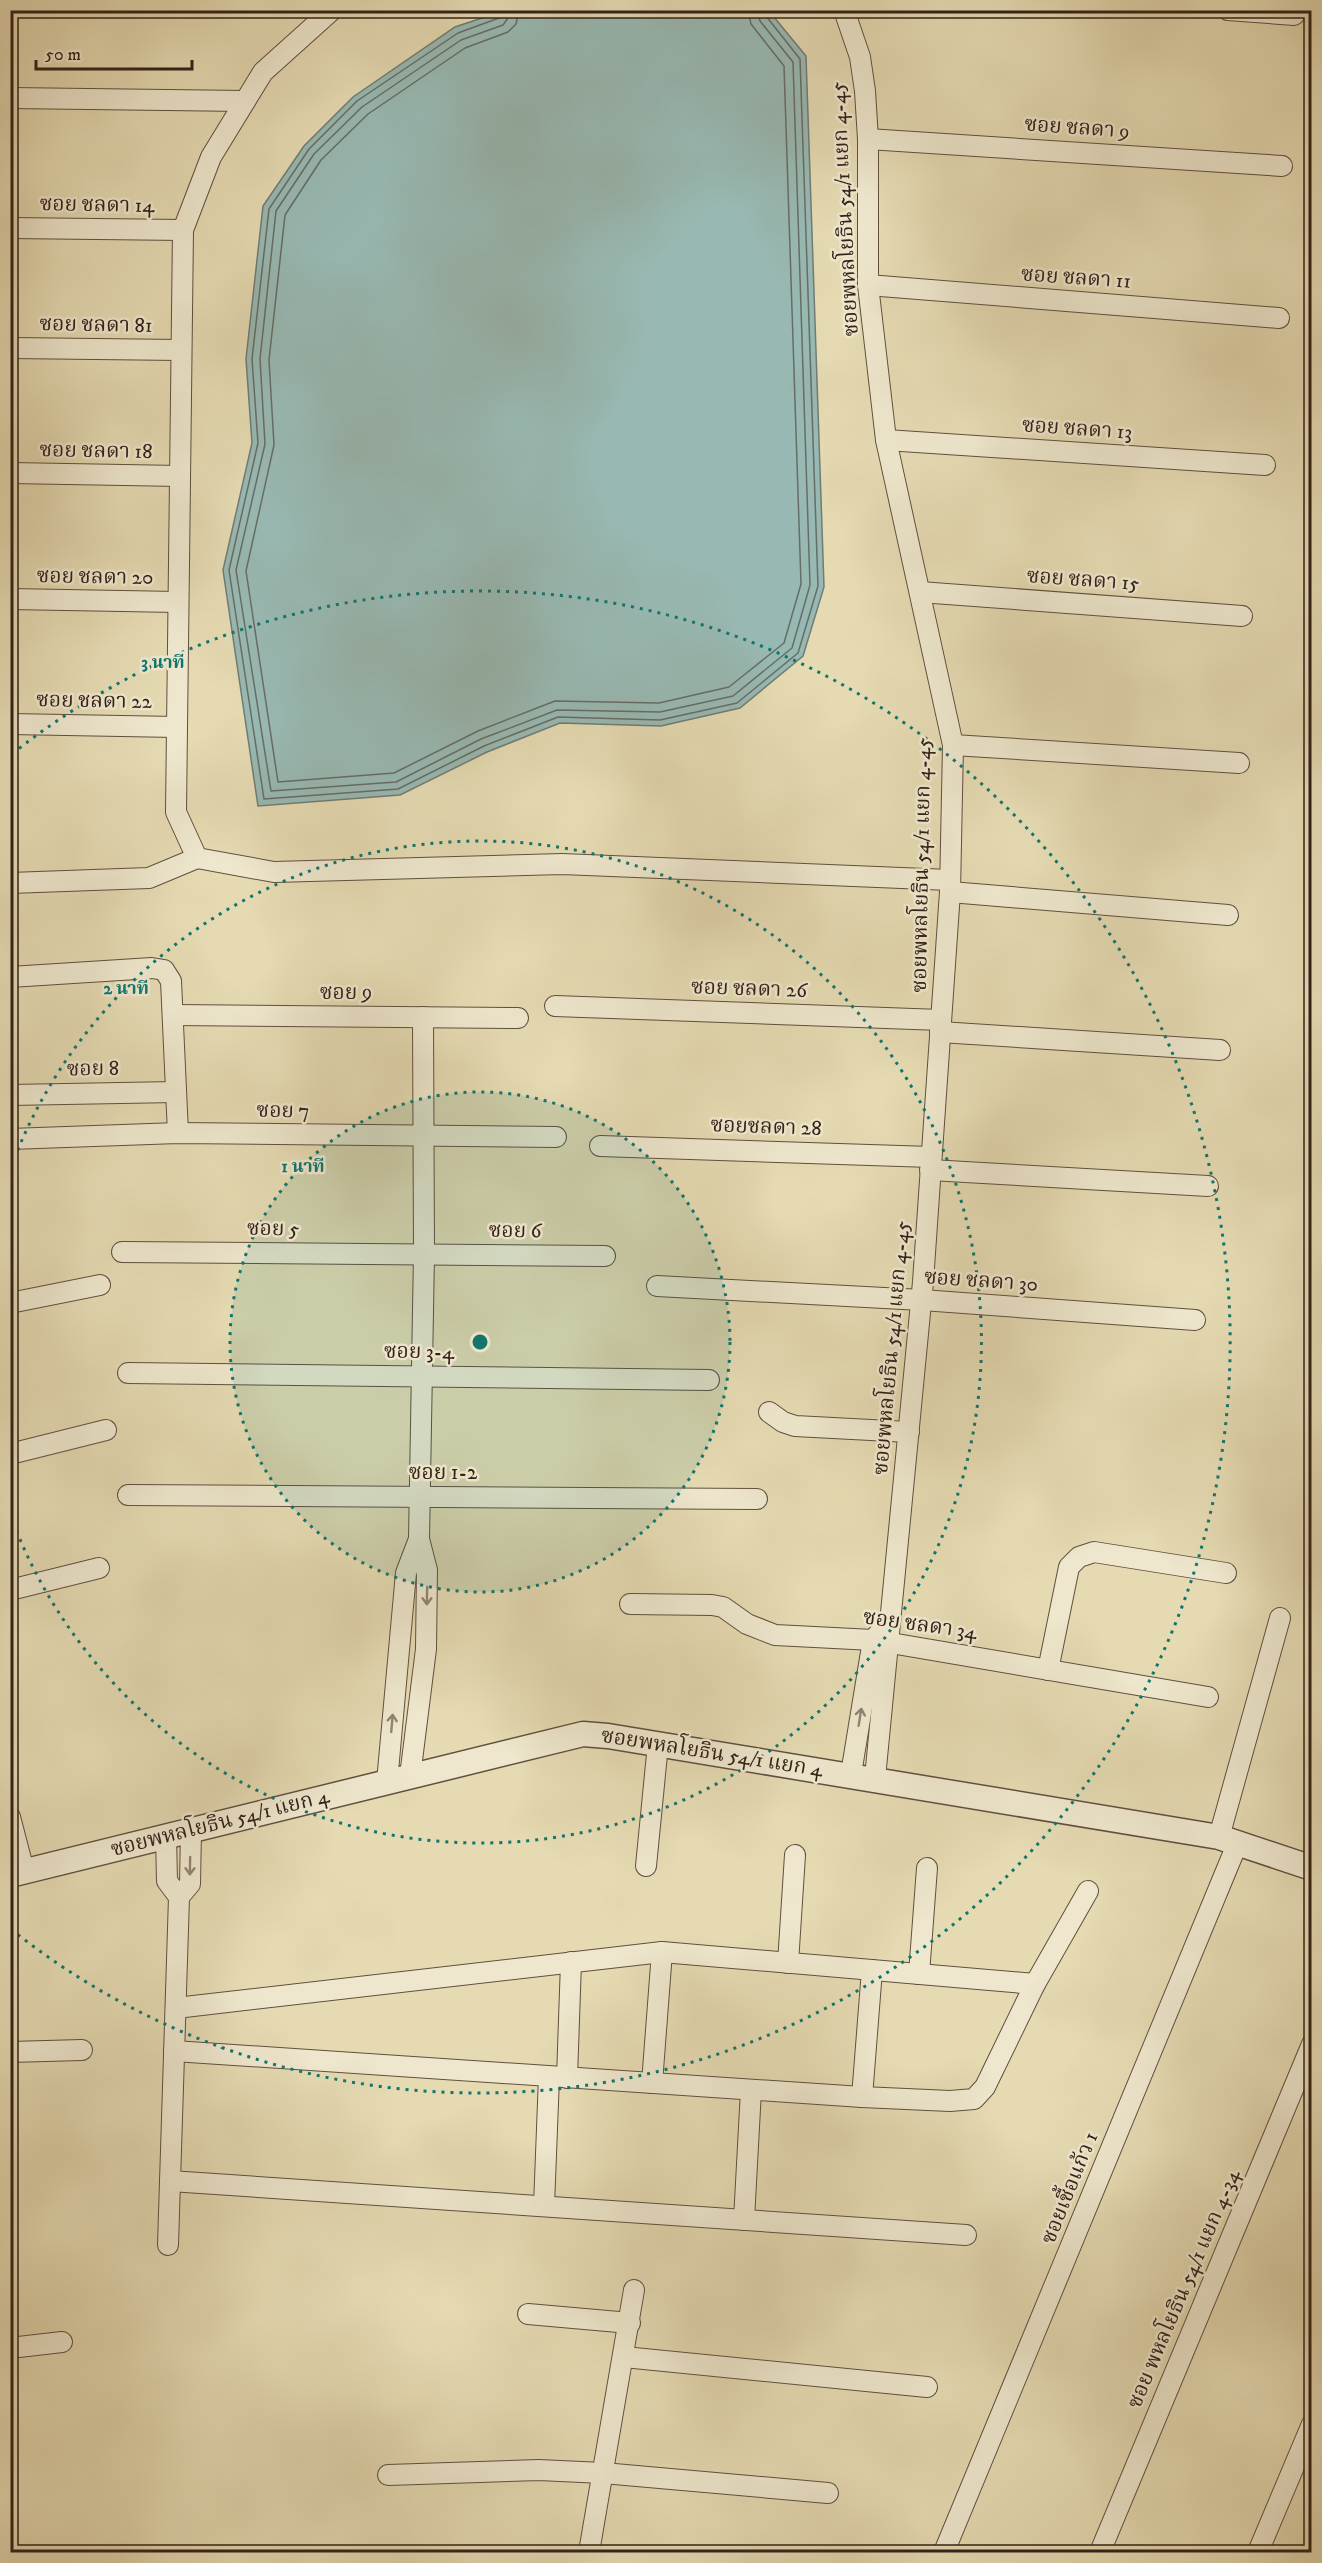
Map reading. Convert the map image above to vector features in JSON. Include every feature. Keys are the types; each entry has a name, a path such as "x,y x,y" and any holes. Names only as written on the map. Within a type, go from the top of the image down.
{"street":[{"path":"197,858 176,812 183,230 211,157 263,72 332,10"},
{"name":"ซอยพหลโยธิน 54/1 แยก 4-45","path":"844,10 860,57 865,91 868,139 868,285 886,440 953,745 950,886 922,1300 889,1621 881,1642"},
{"path":"1228,10 1294,15"},
{"path":"10,98 245,101"},
{"name":"ซอย ชลดา 9","path":"868,139 1282,166"},
{"name":"ซอย ชลดา 14","path":"10,228 183,230"},
{"name":"ซอย ชลดา 11","path":"868,285 1279,318"},
{"name":"ซอย ชลดา 81","path":"10,348 181,350"},
{"name":"ซอย ชลดา 13","path":"886,440 1265,465"},
{"name":"ซอย ชลดา 18","path":"10,473 180,476"},
{"name":"ซอย ชลดา 15","path":"920,592 1242,616"},
{"name":"ซอย ชลดา 20","path":"10,599 178,602"},
{"name":"ซอย ชลดา 22","path":"10,724 177,727"},
{"path":"953,745 1239,763"},
{"path":"10,883 149,878 197,858 274,872 562,864 950,886 1228,915"},
{"path":"10,977 152,968 164,970 171,981 178,1133"},
{"name":"ซอย ชลดา 26","path":"555,1006 941,1026 1220,1050"},
{"name":"ซอย 9","path":"173,1015 518,1018"},
{"path":"399,1779 426,1649 427,1570 418,1539 424,1254 423,1017"},
{"name":"ซอย 8","path":"10,1095 176,1092"},
{"name":"ซอย 7","path":"10,1139 178,1133 556,1137"},
{"name":"ซอยชลดา 28","path":"600,1146 930,1163 1208,1186"},
{"name":"ซอย 5","path":"122,1252 424,1254"},
{"name":"ซอย 6","path":"424,1254 605,1256"},
{"path":"10,1303 100,1285"},
{"name":"ซอย ชลดา 30","path":"657,1286 922,1300 1195,1320"},
{"name":"ซอย 3-4","path":"128,1373 709,1380"},
{"path":"769,1412 783,1422 795,1426 909,1432"},
{"path":"10,1454 106,1430"},
{"name":"ซอย 1-2","path":"128,1495 757,1500"},
{"path":"399,1779 406,1573 418,1539"},
{"path":"1048,1670 1069,1567 1079,1557 1094,1552 1226,1573"},
{"path":"10,1590 99,1568"},
{"name":"ซอย ชลดา 34","path":"630,1604 712,1605 723,1607 747,1624 775,1635 881,1642 1208,1697"},
{"name":"ซอยเชื้อแก้ว 1","path":"944,2553 1228,1840 1280,1618"},
{"path":"863,1776 881,1642"},
{"name":"ซอยพหลโยธิน 54/1 แยก 4","path":"17,1873 583,1734 863,1776 1228,1840 1311,1868"},
{"path":"646,1866 658,1744"},
{"path":"10,1817 17,1873"},
{"path":"179,1897 190,1884 190,1830"},
{"path":"166,1836 167,1881 179,1897 168,2245"},
{"path":"788,1963 795,1855"},
{"path":"919,1974 927,1868"},
{"path":"174,2051 862,2097 950,2101 974,2098 986,2087 1035,1984 1088,1891"},
{"path":"176,2008 662,1952 1035,1984"},
{"path":"652,2083 662,1952"},
{"path":"544,2206 572,1962"},
{"path":"862,2097 872,1970"},
{"name":"ซอย พหลโยธิน 54/1 แยก 4-34","path":"1100,2553 1311,2044"},
{"path":"10,2052 82,2050"},
{"path":"744,2220 751,2090"},
{"path":"170,2181 966,2235"},
{"path":"589,2553 634,2290"},
{"path":"528,2314 630,2323"},
{"path":"10,2348 62,2342"},
{"path":"624,2356 927,2387"},
{"path":"1258,2553 1311,2424"},
{"path":"388,2475 539,2470 603,2473 828,2493"}],"water":[{"path":"503,11 769,11 806,56 824,587 803,656 740,708 661,726 560,723 487,752 400,795 258,806 223,570 252,443 246,359 263,206 304,146 353,97 455,27"}]}
